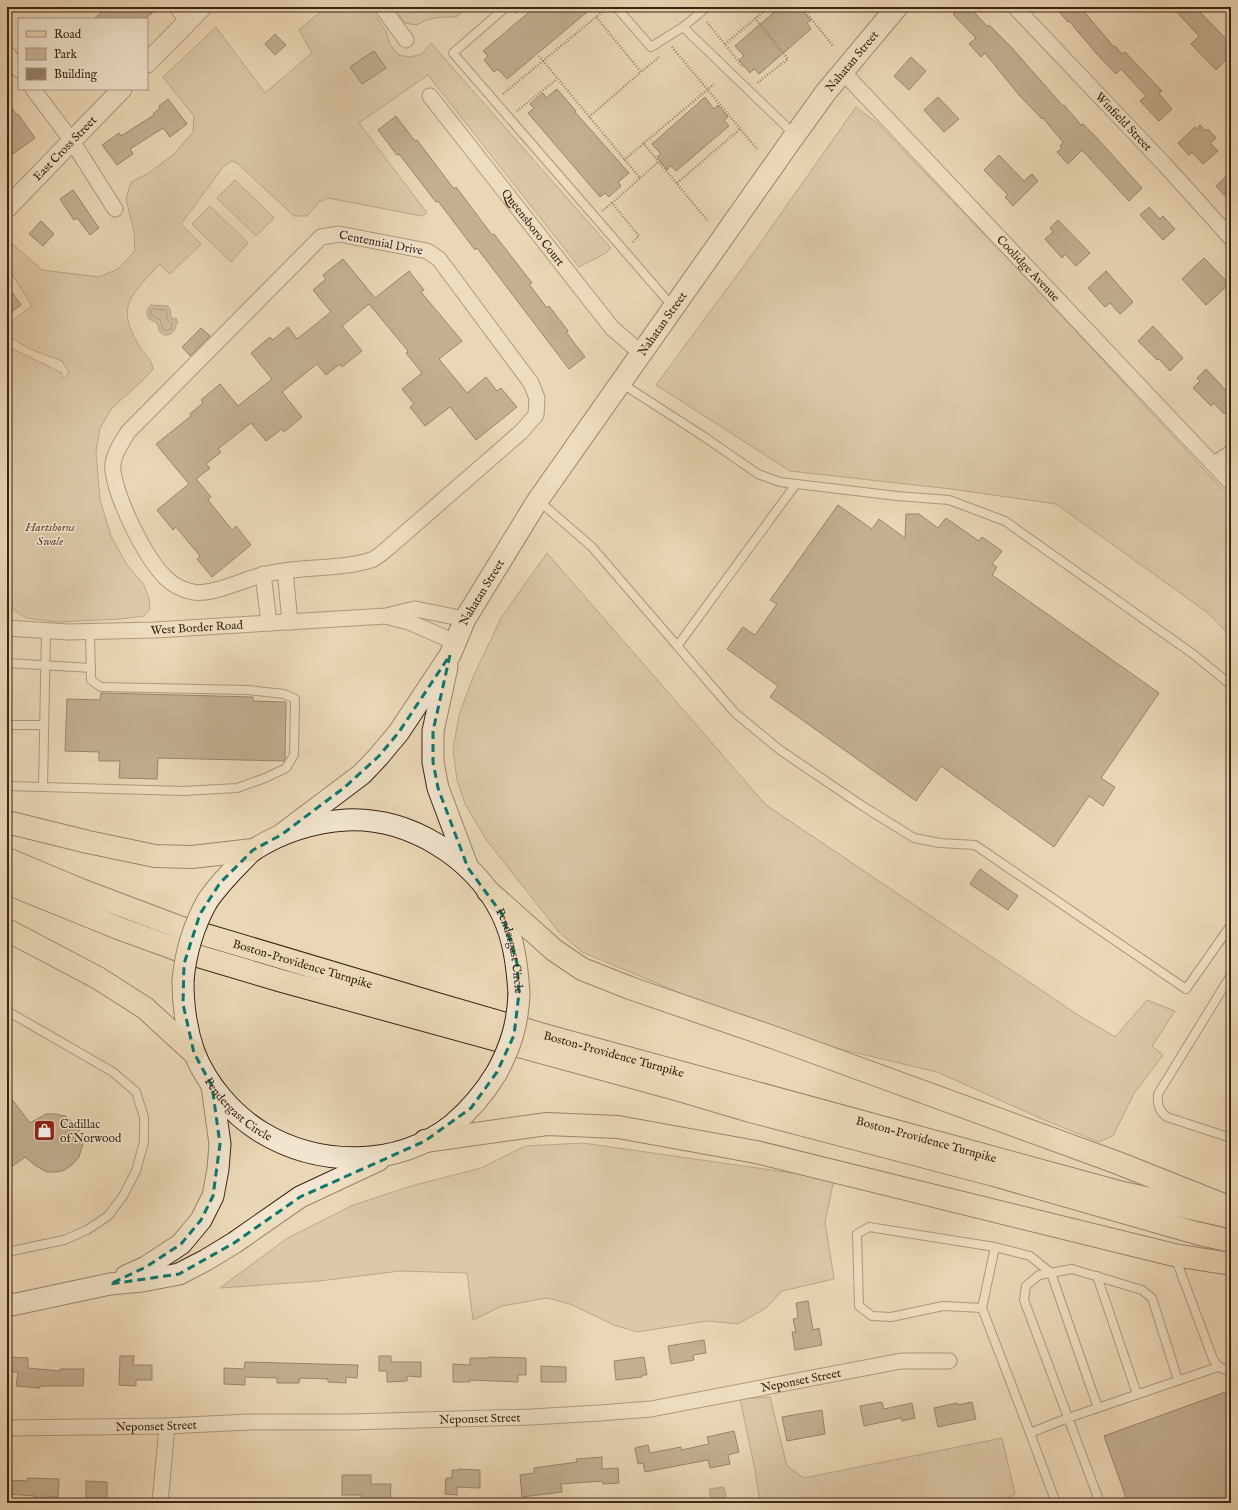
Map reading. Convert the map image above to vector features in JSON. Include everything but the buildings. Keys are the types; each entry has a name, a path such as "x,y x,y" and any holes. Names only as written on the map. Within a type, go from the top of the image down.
{"main road":[{"name":"Nahatan Street","path":"281,835 362,774 399,732 452,649 465,619 538,500 795,135 843,72 898,7"},
{"name":"Nahatan Street","path":"452,649 433,731 433,762 438,788 468,868"},
{"name":"Pendergast Circle","path":"346,820 391,825 416,833 445,849 468,868 488,891 502,914 512,941 517,963 519,993 514,1035 489,1086 471,1108 452,1124 426,1141 396,1152 371,1157 337,1158 308,1153 275,1140 250,1125 230,1107 212,1086 202,1069 194,1052 187,1027 183,1004 183,981 186,957 200,914 220,883 253,850 281,835 315,824 346,820"},
{"path":"7,822 88,842 155,856 192,857 253,850"},
{"name":"Boston-Providence Turnpike","path":"7,859 81,890 179,927 437,1004 558,1039 1123,1193 1231,1217"},
{"name":"Boston-Providence Turnpike","path":"7,883 77,912 181,951 282,981 750,1111 994,1175 1196,1233 1231,1241"},
{"path":"488,891 554,950 582,969 630,988 778,1039 1118,1163 1231,1208"},
{"path":"7,930 98,978 145,1008 194,1052"},
{"path":"110,1284 146,1267 181,1244 201,1220 213,1196 218,1169 220,1144 212,1086"},
{"path":"426,1141 547,1124 618,1127 756,1152 1174,1255 1231,1264"},
{"path":"7,1306 110,1284 142,1282 179,1274 234,1243 300,1197 396,1152"}],"street":[{"path":"148,62 182,14 202,7"},
{"path":"382,7 406,40"},
{"name":"Winfield Street","path":"1015,7 1165,165 1231,238"},
{"path":"7,53 18,69"},
{"name":"Coolidge Avenue","path":"843,72 1229,481"},
{"path":"34,90 72,141 115,209"},
{"name":"East Cross Street","path":"7,208 121,90"},
{"name":"Queensboro Court","path":"430,96 612,328 642,354"},
{"name":"Centennial Drive","path":"339,234 427,251 439,259 531,383 537,398 536,416 521,432 388,548 372,559 354,564 286,571 263,574 235,584 205,592 195,593 182,589 166,578 141,545 121,499 113,470 116,453 128,432 321,236 339,234"},
{"path":"1214,464 1231,453"},
{"path":"286,571 290,622"},
{"path":"263,574 269,623"},
{"path":"386,616 415,609 465,619"},
{"path":"386,616 409,622 452,649"},
{"name":"West Border Road","path":"7,628 90,632 155,630 386,616"},
{"name":"Neponset Street","path":"7,1428 167,1426 249,1422 350,1422 600,1414 651,1409 901,1361 949,1361"},
{"path":"160,1503 167,1426"}],"lane":[{"path":"506,7 453,53 674,308"},
{"path":"616,7 651,47 683,27 707,7"},
{"path":"683,27 795,135"},
{"path":"621,383 703,436 758,474 780,482 897,496 949,500 1005,521 1193,654 1231,685"},
{"path":"678,645 796,484"},
{"path":"538,500 592,547 735,712 780,750 861,805 914,838 940,843 975,846 1186,989 1231,925"},
{"path":"43,787 46,631"},
{"path":"7,786 183,791 238,788 286,768 294,755 295,699 284,694 248,690 102,687 91,680 90,632"},
{"path":"7,663 91,668"},
{"path":"7,725 44,725"},
{"path":"1231,975 1158,1094 1157,1104 1161,1112 1167,1117 1231,1138"},
{"path":"7,1011 113,1072 136,1092 144,1117 144,1142 136,1171 123,1196 108,1216 88,1230 64,1240 7,1252"},
{"path":"982,1308 943,1306 891,1316 872,1316 859,1306 857,1234 869,1227 995,1247 1030,1256 1051,1273 1098,1408"},
{"path":"995,1247 982,1308 1056,1503"},
{"path":"1174,1255 1213,1359 1218,1367"},
{"path":"1100,1503 1024,1300 1026,1286 1039,1275 1072,1269 1142,1290 1152,1298 1178,1380"},
{"path":"1097,1276 1137,1394"},
{"path":"1030,1433 1068,1418 1218,1367 1231,1370"}],"path":[{"path":"503,95 607,9 605,7"},
{"path":"725,44 769,7"},
{"path":"802,7 833,46"},
{"path":"596,17 641,72"},
{"path":"755,18 788,59 756,84"},
{"path":"706,22 747,72"},
{"path":"666,51 672,46 757,149"},
{"path":"539,56 640,178"},
{"path":"589,116 659,56"},
{"path":"752,78 756,84 763,88"},
{"path":"516,111 557,79"},
{"path":"624,160 714,84"},
{"path":"676,183 740,129"},
{"path":"644,143 707,220"},
{"path":"612,203 658,162"}],"highlighted area":[{"path":"450,655 433,731 433,762 438,788 468,868 502,914 517,963 519,993 514,1035 497,1072 471,1108 425,1141 300,1197 234,1243 179,1274 110,1284 146,1267 181,1244 201,1220 213,1196 220,1144 212,1086 194,1053 183,1004 184,964 200,914 220,883 253,850 281,835 345,787 379,756 399,732"}],"green space":[{"name":"Hartshorns Swale","path":"326,7 369,7 386,31 390,44 398,55 410,57 422,54 431,43 611,248 606,253 579,267 428,75 359,123 427,213 422,216 328,198 319,202 307,216 294,216 237,163 232,161 224,166 181,224 201,244 170,274 159,264 141,284 130,301 127,310 128,320 132,332 139,346 149,359 153,369 112,408 100,428 96,452 100,500 111,536 127,565 144,585 149,598 150,609 144,616 121,619 57,622 26,618 15,611 7,600 7,346 62,373 63,379 69,373 62,361 30,349 7,335 8,324 32,306 7,266 7,239 42,270 99,277 118,269 135,251 134,231 126,199 131,182 149,173 174,154 193,132 194,116 163,77 216,27 265,93 312,53 299,30"},
{"path":"394,7 468,7 456,17 440,17 417,25 405,23"},
{"path":"856,107 877,123 1032,284 1224,491 1231,496 1231,637 1208,613 1056,504 951,489 790,471 656,385 754,252"},
{"path":"235,180 274,218 256,236 217,198"},
{"path":"210,206 248,243 231,262 192,224"},
{"path":"547,553 766,805 1078,1015 1115,1037 1147,1000 1175,1011 1152,1046 1163,1055 1133,1095 1113,1136 1099,1142 1042,1119 937,1072 832,1047 697,1000 582,952 559,932 485,838 465,804 457,780 453,749 459,715 473,677 501,618"},
{"path":"583,1143 834,1179 825,1222 834,1279 782,1291 766,1308 738,1324 707,1321 637,1332 614,1325 570,1304 547,1298 502,1306 473,1320 467,1273 400,1271 319,1281 220,1288 286,1239 351,1206 411,1186 481,1168 525,1146"},
{"path":"770,1397 787,1466 804,1478 1002,1438 1015,1494 1000,1503 760,1503 755,1470 740,1399"}],"water":[{"path":"151,305 168,306 171,317 174,319 176,318 178,323 171,334 165,335 160,332 157,323 149,319 147,312"},
{"path":"724,1487 727,1503 712,1503 709,1489"}],"place":[{"name":"Cadillac of Norwood","path":"44,1131"}]}
